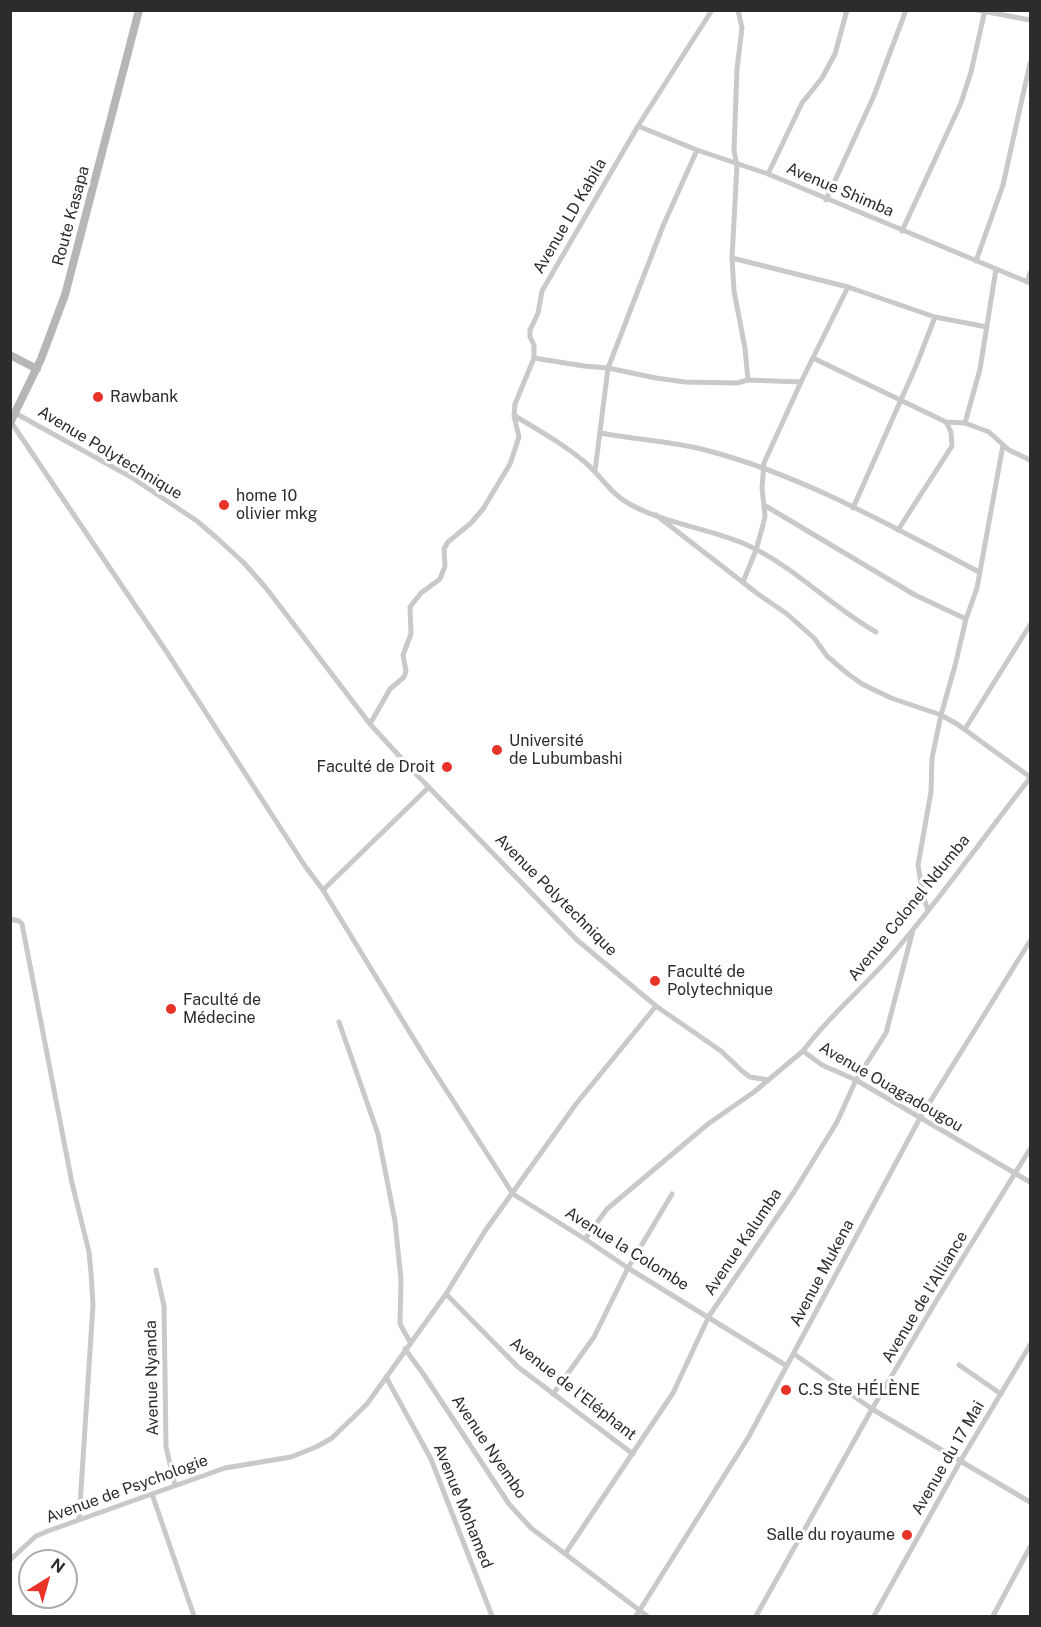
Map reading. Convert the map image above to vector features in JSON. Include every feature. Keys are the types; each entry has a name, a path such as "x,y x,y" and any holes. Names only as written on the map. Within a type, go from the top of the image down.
{"main road":[{"name":"Route Kasapa","path":"11,422 37,369 65,295 139,10"},
{"path":"10,354 37,369"}],"street":[{"name":"Avenue LD Kabila","path":"534,358 534,345 530,337 530,330 538,313 542,291 638,126 712,10"},
{"path":"738,10 741,28 737,69 734,150 737,165 732,258 734,291 745,348 748,380"},
{"path":"768,174 802,103 822,78 835,54 847,10"},
{"path":"826,200 873,98 906,10"},
{"path":"977,10 1030,20"},
{"path":"902,231 961,103 971,72 985,11"},
{"path":"976,261 1003,185 1030,63"},
{"name":"Avenue Shimba","path":"638,126 737,165 768,174 1029,283"},
{"path":"595,471 608,368 663,226 697,150"},
{"path":"732,258 848,287 935,317 987,327"},
{"path":"964,423 980,369 996,269"},
{"path":"1029,283 1030,273"},
{"path":"743,582 756,550 765,516 762,488 766,459 848,287"},
{"path":"853,508 901,401 935,317"},
{"path":"370,724 390,689 404,677 406,671 404,655 411,634 410,607 421,593 440,579 445,566 444,549 448,542 471,524 510,465 519,437 514,416 517,398 534,358 685,382 737,383 748,380 801,382"},
{"path":"813,358 946,422 964,423 989,432 1003,445 1030,460"},
{"name":"Avenue Polytechnique","path":"15,413 131,477 196,521 244,563 266,588 370,724 583,945 657,1006"},
{"path":"514,416 570,450 595,471 611,492 634,507 738,541 756,550 876,632"},
{"path":"11,422 166,651 305,866 323,890 423,1054 513,1194"},
{"path":"898,530 952,446 951,432 946,422"},
{"path":"601,433 710,451 764,469 801,483 979,572"},
{"path":"928,910 923,896 918,861 931,792 932,758 966,619 975,597 1003,445"},
{"path":"764,505 915,595 966,619"},
{"path":"656,515 788,614 814,638 827,656 862,684 891,698 941,715 965,729 1030,777"},
{"path":"965,729 1030,625"},
{"name":"Avenue Colonel Ndumba","path":"804,1051 822,1027 876,974 913,930 1030,777"},
{"path":"323,890 429,787"},
{"path":"10,919 22,924 69,1172 89,1252 93,1305 79,1520"},
{"name":"Avenue Kalumba","path":"565,1554 676,1387 709,1316 794,1192 837,1122 856,1080 886,1033 913,930"},
{"name":"Avenue Mukena","path":"638,1614 748,1438 920,1118 1030,941"},
{"path":"386,1377 446,1294 472,1251 576,1104 657,1006 721,1051 750,1077 769,1080"},
{"path":"339,1022 378,1134 395,1221 401,1280 400,1324 410,1342"},
{"name":"Avenue Ouagadougou","path":"585,1239 607,1209 708,1124 769,1080 804,1051 822,1065 856,1080 1030,1182"},
{"name":"Avenue de l'Alliance","path":"756,1617 872,1409 938,1298 1017,1174 1030,1149"},
{"name":"Avenue la Colombe","path":"513,1194 788,1366"},
{"path":"553,1394 590,1344 628,1268 672,1194"},
{"name":"Avenue Nyanda","path":"156,1270 164,1306 166,1447 176,1485"},
{"name":"Avenue de l'Eléphant","path":"446,1294 506,1356 633,1454"},
{"name":"Avenue du 17 Mai","path":"874,1617 1030,1345"},
{"name":"Avenue Nyembo","path":"405,1349 509,1504 531,1528 638,1614 647,1617"},
{"path":"794,1354 872,1409 1030,1502"},
{"path":"959,1365 1001,1394"},
{"name":"Avenue de Psychologie","path":"10,1560 36,1536 225,1468 285,1458 328,1441 367,1404 386,1377"},
{"name":"Avenue Mohamed","path":"386,1377 431,1459 492,1617"},
{"path":"152,1494 194,1617"},
{"path":"993,1617 1030,1547"}],"place":[{"name":"Rawbank","path":"98,397"},
{"name":"home 10 olivier mkg","path":"224,505"},
{"name":"Université de Lubumbashi","path":"497,750"},
{"name":"Faculté de Droit","path":"447,767"},
{"name":"Faculté de Polytechnique","path":"655,981"},
{"name":"Faculté de Médecine","path":"171,1009"},
{"name":"C.S Ste HÉLÈNE","path":"786,1390"},
{"name":"Salle du royaume","path":"907,1535"}]}
